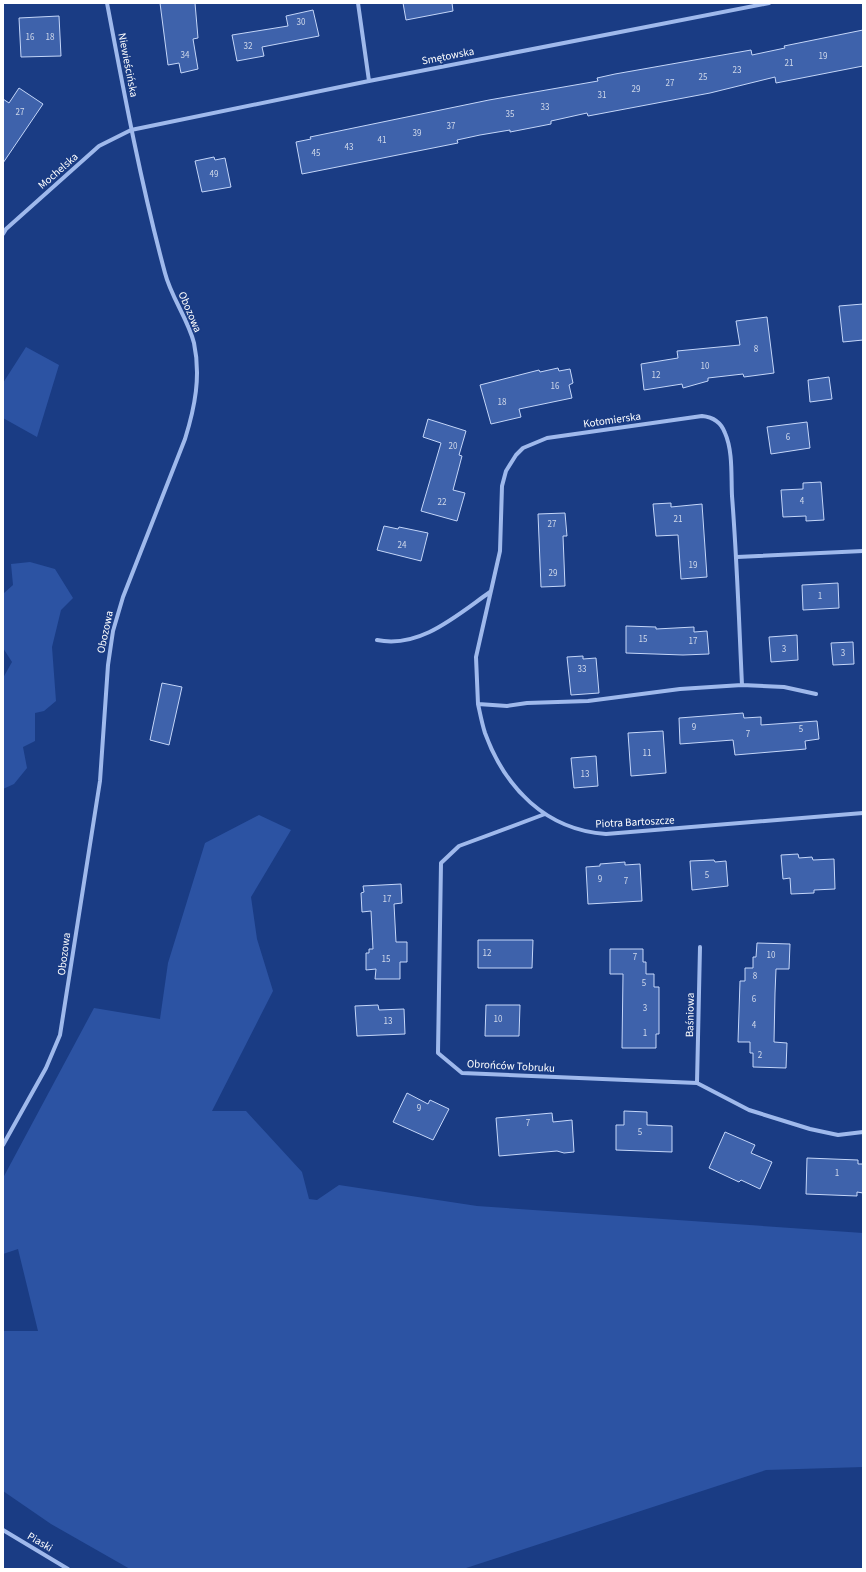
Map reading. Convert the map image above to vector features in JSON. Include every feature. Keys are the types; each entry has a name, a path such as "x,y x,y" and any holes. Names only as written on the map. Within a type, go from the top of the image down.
{"street":[{"name":"Niewieścińska","path":"107,3 131,130"},
{"path":"358,3 369,81"},
{"name":"Smętowska","path":"131,130 369,81 769,3"},
{"name":"Mochelska","path":"3,234 6,229 99,146 131,130"},
{"name":"Obozowa","path":"3,1145 46,1068 60,1035 100,781 108,665 112,631 123,597 185,439 192,417 197,386 194,343 165,274 131,130"},
{"name":"Kotomierska","path":"478,704 476,657 500,551 502,486 510,463 523,448 546,438 697,417 708,417 716,420 726,434 737,557 742,685"},
{"path":"737,557 863,551"},
{"path":"377,640 388,642 410,641 426,634 490,592"},
{"path":"478,704 507,706 527,703 588,701 680,689 742,685 784,687 816,694"},
{"name":"Piotra Bartoszcze","path":"478,704 485,733 506,776 517,789 545,814 558,822 586,832 606,834 863,813"},
{"name":"Obrońców Tobruku","path":"545,814 459,846 441,863 438,1053 462,1073 697,1083 749,1110 810,1129 838,1135 863,1132"},
{"name":"Baśniowa","path":"697,1083 700,947"},
{"name":"Piaski","path":"3,1530 68,1569"}],"shaded area":[{"path":"26,347 59,365 37,437 3,418 3,383"},
{"path":"30,562 55,569 73,598 61,610 52,647 56,701 44,711 35,713 35,741 23,747 27,768 14,784 3,789 3,678 12,662 3,648 3,594 13,585 11,564"},
{"path":"259,815 291,830 251,897 257,939 273,991 212,1111 246,1111 302,1172 309,1199 317,1200 339,1185 477,1206 863,1233 863,1467 766,1470 463,1569 130,1569 51,1524 3,1491 3,1331 38,1331 18,1249 3,1254 3,1178 94,1008 160,1019 168,963 205,843"}],"building":[{"path":"160,3 195,3 198,38 193,39 198,69 181,73 179,63 168,65"},
{"path":"403,3 452,3 453,11 406,20"},
{"path":"313,10 319,36 262,47 264,56 237,61 232,35 288,26 286,16"},
{"path":"59,16 61,56 21,57 19,18"},
{"path":"863,30 863,66 776,83 775,77 710,93 588,116 587,113 551,121 551,124 510,132 510,130 480,135 457,140 458,143 302,174 296,142 311,139 310,137 489,100 598,81 597,78 615,74 751,50 752,55 785,48 784,46"},
{"path":"19,88 43,104 3,163 3,99 9,103"},
{"path":"214,157 215,160 225,158 231,187 202,192 195,161"},
{"path":"863,304 863,340 843,342 839,306"},
{"path":"767,317 774,373 744,377 743,374 708,378 708,381 683,388 682,384 644,390 641,364 678,358 677,351 740,345 736,321"},
{"path":"558,368 559,371 570,369 573,383 569,385 572,398 519,409 521,417 491,424 480,385 539,370 540,372"},
{"path":"829,377 832,399 810,402 808,380"},
{"path":"428,419 466,431 459,455 462,456 453,490 465,493 457,521 421,511 441,443 423,437"},
{"path":"807,422 810,448 771,454 767,427"},
{"path":"821,482 824,520 806,521 806,516 783,517 781,490 803,489 803,483"},
{"path":"671,503 671,507 702,504 707,577 681,579 678,535 656,536 653,504"},
{"path":"565,513 567,536 563,536 565,586 541,587 538,514"},
{"path":"384,526 398,529 399,527 428,533 421,561 377,550"},
{"path":"838,583 839,608 803,610 802,585"},
{"path":"626,626 656,627 656,629 694,627 694,632 707,631 709,654 683,655 626,653"},
{"path":"797,635 798,660 771,662 769,637"},
{"path":"853,642 854,664 833,665 831,643"},
{"path":"583,656 583,659 596,658 599,693 571,695 567,657"},
{"path":"162,683 182,687 169,745 150,740"},
{"path":"743,713 744,718 761,717 761,725 817,721 819,739 805,741 806,749 735,755 733,740 680,744 679,718"},
{"path":"663,731 666,773 631,776 628,733"},
{"path":"596,756 598,786 574,788 571,758"},
{"path":"798,854 799,858 812,857 813,860 834,859 835,889 814,890 814,893 791,894 790,878 783,879 781,855"},
{"path":"714,860 715,862 726,861 728,886 692,890 690,861"},
{"path":"625,862 625,865 640,864 642,901 588,904 586,867"},
{"path":"401,884 402,903 394,904 396,942 407,942 407,962 400,962 400,979 375,979 376,969 366,970 366,953 369,953 369,949 373,949 371,911 362,912 361,893 364,892 363,886"},
{"path":"478,940 533,940 532,968 478,968"},
{"path":"757,943 790,944 789,969 776,969 775,993 774,1042 787,1043 786,1068 753,1067 753,1053 750,1053 750,1042 738,1042 740,981 745,981 745,968 753,968 753,957 756,957"},
{"path":"610,949 643,949 643,962 646,962 646,974 654,974 654,987 659,987 659,1034 656,1034 656,1048 622,1048 623,974 610,974"},
{"path":"378,1005 379,1010 404,1009 405,1034 357,1036 355,1006"},
{"path":"486,1005 520,1005 519,1036 485,1036"},
{"path":"407,1093 428,1104 430,1100 449,1109 433,1140 393,1122"},
{"path":"624,1111 647,1112 647,1125 672,1126 672,1152 616,1150 616,1125 624,1125"},
{"path":"552,1113 553,1122 572,1120 574,1152 564,1153 557,1151 499,1156 496,1118"},
{"path":"725,1132 755,1145 751,1153 772,1162 760,1189 741,1180 739,1182 709,1168"},
{"path":"807,1158 858,1160 858,1164 863,1164 863,1193 857,1192 857,1196 806,1194"}]}
